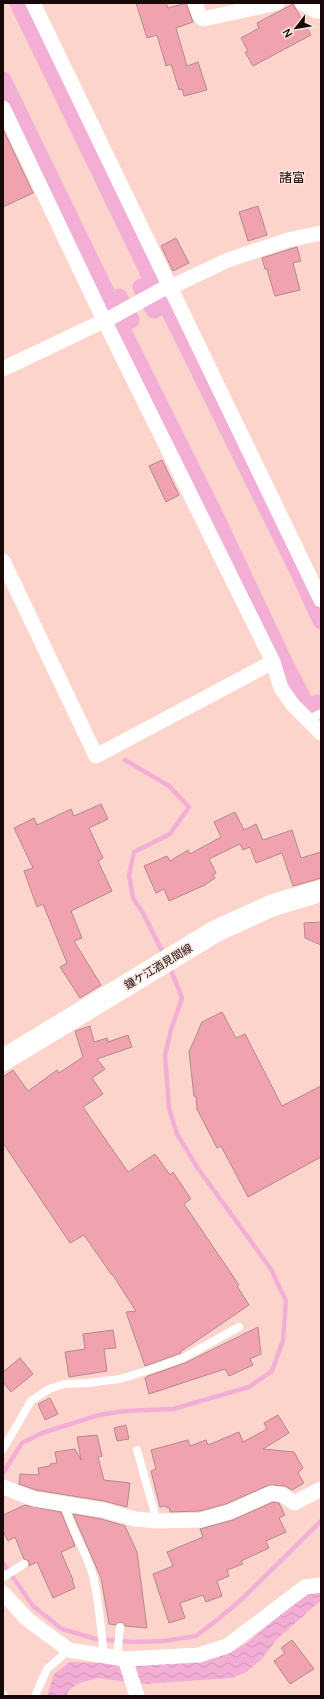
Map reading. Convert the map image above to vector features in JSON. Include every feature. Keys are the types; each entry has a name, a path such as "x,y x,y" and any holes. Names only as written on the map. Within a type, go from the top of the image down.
{"main road":[{"name":"鐘ケ江酒見間線","path":"3,1060 216,931 273,904 321,890"}],"street":[{"path":"33,3 166,289 321,600"},
{"path":"195,3 200,16 203,19 277,3"},
{"path":"302,3 316,11 321,11"},
{"path":"3,108 108,318 273,662 281,688 307,720 321,733"},
{"path":"3,369 228,260 288,240 321,233"},
{"path":"3,561 96,756 273,662"},
{"path":"3,1487 34,1499 65,1505 95,1508 135,1519 157,1521 201,1520 229,1512 272,1493 283,1495 294,1503 321,1489"},
{"path":"3,1593 28,1620 69,1650 116,1657 199,1655 227,1646 305,1587 321,1584"},
{"path":"116,1657 137,1696"}],"lane":[{"path":"307,720 321,713"},
{"path":"3,1449 31,1401 49,1389 64,1384 120,1379 149,1370 183,1358 239,1327"},
{"path":"137,1450 157,1521"},
{"path":"65,1505 67,1514 82,1547 93,1577 116,1657"},
{"path":"3,1577 24,1564"},
{"path":"116,1657 120,1627"},
{"path":"35,1696 47,1669 69,1650"}],"water":[{"path":"321,1591 321,1602 319,1602 277,1639 261,1660 246,1672 232,1678 143,1684 97,1678 80,1683 70,1689 66,1696 47,1696 54,1674 70,1662 147,1665 203,1661 227,1654 247,1643 304,1594"}],"building":[{"path":"136,3 166,3 168,8 186,3 193,22 176,28 187,66 198,62 207,90 184,96 182,89 179,90 171,64 166,66 157,35 147,38"},
{"path":"293,4 311,35 253,66 245,52 248,51 241,38 259,28 257,23"},
{"path":"3,129 33,193 3,207"},
{"path":"258,206 267,235 248,241 239,212"},
{"path":"176,238 189,263 173,271 161,246"},
{"path":"297,247 301,261 293,263 300,290 275,296 262,258"},
{"path":"162,460 179,495 166,502 149,466"},
{"path":"101,804 108,819 89,828 103,858 98,861 112,891 71,911 82,938 74,941 101,985 80,998 60,967 67,963 43,904 37,907 24,871 33,868 14,828 34,818 37,825 71,809 74,816"},
{"path":"235,812 244,830 256,824 263,840 292,830 301,858 321,852 321,878 293,886 282,853 256,863 250,847 243,850 240,844 209,859 216,873 213,875 215,878 205,885 169,901 164,889 156,893 144,866 167,856 170,861 188,850 190,854 221,837 214,822"},
{"path":"321,922 321,945 305,938 304,923"},
{"path":"222,1012 236,1038 245,1034 282,1106 321,1086 321,1157 248,1197 221,1146 217,1148 197,1109 196,1097 194,1096 189,1052 202,1022"},
{"path":"90,1026 94,1042 107,1038 108,1042 128,1035 132,1047 97,1059 105,1069 92,1078 103,1094 83,1107 128,1172 155,1154 170,1175 173,1172 191,1199 184,1204 239,1285 237,1286 249,1305 180,1352 181,1353 145,1366 126,1312 136,1311 84,1235 70,1243 3,1143 3,1077 13,1070 28,1091 57,1070 59,1073 83,1057 75,1031"},
{"path":"258,1327 261,1354 250,1359 253,1365 229,1376 225,1369 149,1394 145,1378 148,1376 185,1363"},
{"path":"113,1330 116,1348 104,1349 107,1371 69,1377 65,1352 85,1349 83,1334"},
{"path":"20,1358 33,1374 11,1392 3,1382 3,1372"},
{"path":"50,1398 58,1414 45,1420 38,1404"},
{"path":"278,1415 289,1433 263,1449 294,1452 303,1468 298,1473 304,1483 292,1490 285,1486 269,1485 226,1504 200,1511 170,1512 169,1507 160,1507 151,1471 156,1469 151,1450 188,1440 190,1446 206,1440 208,1445 239,1432 243,1442 267,1429 264,1423"},
{"path":"126,1425 129,1439 117,1441 114,1428"},
{"path":"97,1435 102,1456 98,1457 104,1480 130,1483 127,1507 104,1501 36,1490 19,1484 20,1474 39,1475 38,1468 57,1463 55,1452 75,1449 81,1460 77,1437"},
{"path":"273,1502 279,1503 285,1515 279,1518 286,1532 266,1541 269,1548 241,1561 243,1564 227,1570 229,1576 217,1581 222,1596 206,1602 203,1595 180,1603 185,1618 169,1623 153,1574 173,1566 167,1552 203,1537 200,1529 233,1520"},
{"path":"25,1505 61,1512 75,1546 61,1552 75,1588 53,1598 37,1562 29,1566 29,1561 24,1559 15,1537 8,1541 3,1531 3,1515"},
{"path":"73,1514 101,1519 125,1526 137,1552 147,1628 125,1626 121,1622 115,1625 109,1624 101,1578"},
{"path":"292,1640 314,1669 290,1684 274,1661 285,1653 281,1648"}],"waterway":[{"path":"18,3 153,282 141,287 154,310 166,304 298,571 321,621"},
{"path":"3,80 111,302 119,297 131,320 120,325 213,511 287,668 307,706 318,703 321,709"},
{"path":"125,760 169,786 189,807 170,834 134,852 129,875 133,898 143,913 164,955"},
{"path":"3,1473 22,1443 42,1433 99,1415 124,1411 173,1409 249,1387 272,1371 283,1340 286,1301 271,1269 197,1167 177,1134 169,1108 165,1055 171,1030 182,998 169,965"},
{"path":"3,1563 33,1606 62,1629 96,1639 133,1642 164,1641 196,1636 217,1620 242,1599 321,1521"}],"district":[{"name":"諸富","path":"292,177"}]}
